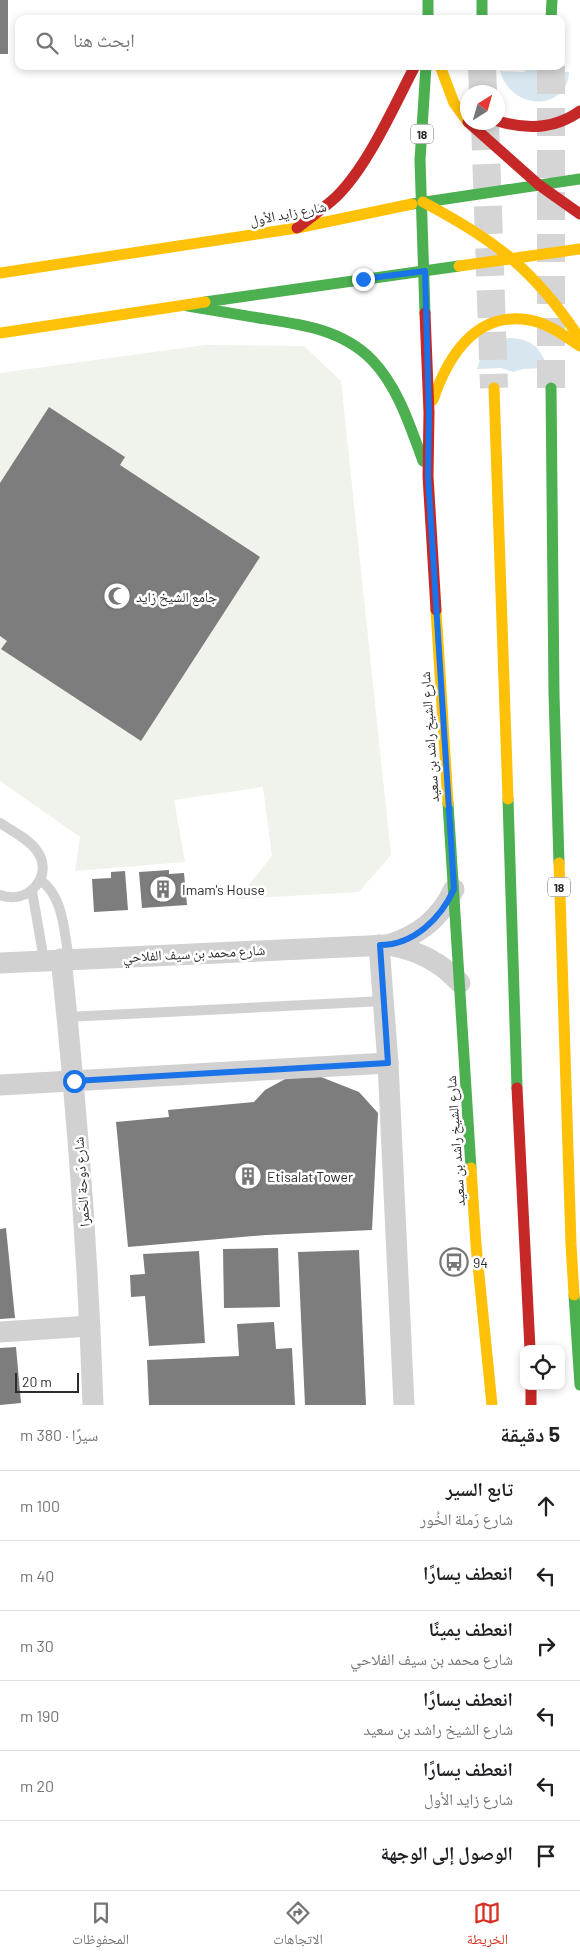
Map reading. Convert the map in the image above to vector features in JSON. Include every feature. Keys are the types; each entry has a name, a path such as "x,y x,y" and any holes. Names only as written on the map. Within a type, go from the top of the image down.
{"main road":[{"path":"428,0 428,15"},
{"path":"482,0 482,15"},
{"path":"551,15 552,0"},
{"path":"297,228 336,197 351,179 367,155 413,70"},
{"name":"شارع الشيخ راشد بن سعيد","path":"426,70 420,160 423,202 429,414 428,476 476,1245 492,1405"},
{"path":"441,70 449,93 460,112"},
{"path":"449,93 460,101"},
{"path":"505,124 528,128 554,124 580,111"},
{"path":"477,130 538,185 580,214"},
{"name":"شارع زايد الأول","path":"0,273 297,228 371,211 580,179"},
{"path":"423,202 485,236 515,259 550,294 580,339"},
{"path":"0,333 368,278 580,249"},
{"path":"188,306 310,326 338,335 361,350 381,372 400,401 428,476"},
{"path":"429,414 437,384 453,355 480,329 497,321 529,320 558,332 580,346"},
{"path":"494,388 518,1114 530,1345"},
{"name":"18","path":"552,388 554,714 571,1244 580,1385"},
{"path":"531,1390 531,1405"}],"street":[{"name":"شارع محمد بن سيف الفلاحي","path":"384,945 405,940 429,924 448,902 454,889"},
{"name":"شارع محمد بن سيف الفلاحي","path":"0,963 384,945 402,947 428,957 460,983"},
{"path":"384,945 384,1002 404,1405"},
{"name":"شارع دَوحة الحَمرا","path":"58,960 74,1081 90,1326 93,1405"},
{"path":"0,1085 388,1063"},
{"path":"0,1332 90,1326"}],"lane":[{"path":"0,262 22,269"},
{"path":"0,823 31,844 37,850 42,865 40,880 32,891 18,897 0,894"},
{"path":"40,880 47,885 55,896 58,960"},
{"path":"32,891 58,960"},
{"path":"67,1018 384,1002"}],"shaded area":[{"path":"526,70 542,70 569,72 566,85 559,94 539,102 527,100 516,94 506,85 500,71 523,72"},
{"path":"508,338 516,338 534,345 542,354 548,368 523,369 513,372 501,368 477,369 481,358 488,349"},
{"path":"205,345 304,346 341,381 391,855 359,892 237,899 272,856 263,787 174,800 185,862 75,871 80,837 0,781 0,373"}],"building":[{"path":"0,0 8,0 8,54 0,54"},
{"name":"جامع الشيخ زايد","path":"49,407 125,457 120,465 260,557 141,741 1,649 7,641 0,636 0,483"},
{"name":"Imam's House","path":"169,870 169,874 184,873 187,905 142,908 139,872"},
{"path":"125,871 128,910 94,912 92,879 111,878 111,872"},
{"name":"Etisalat Tower","path":"321,1077 359,1092 378,1113 372,1230 266,1235 128,1247 116,1122 169,1117 168,1110 254,1102 265,1090 287,1078"},
{"path":"6,1228 15,1318 0,1319 0,1229"},
{"path":"278,1248 280,1307 224,1308 223,1249"},
{"path":"359,1250 366,1405 305,1405 298,1252"},
{"path":"199,1251 205,1343 149,1346 145,1296 131,1297 130,1275 145,1274 143,1254"},
{"path":"274,1322 276,1349 292,1348 295,1405 149,1405 147,1360 239,1356 237,1324"},
{"path":"16,1347 21,1403 0,1405 0,1348"}],"tunnel":[{"path":"482,70 483,85"},
{"path":"551,70 551,388"},
{"path":"485,130 494,388"}],"traffic: fast":[{"path":"428,0 428,15"},
{"path":"482,0 482,15"},
{"path":"551,15 552,0"},
{"path":"425,313 420,160 426,70"},
{"path":"412,204 580,179"},
{"path":"205,302 459,266"},
{"path":"188,306 304,326 347,341 372,360 389,382 408,421 423,461"},
{"path":"551,388 554,694 559,863"},
{"path":"508,799 517,1088"},
{"path":"448,803 471,1168"},
{"path":"574,1295 580,1385"}],"traffic: slow":[{"path":"442,70 454,103 460,111"},
{"path":"423,202 472,230 512,259 547,294 580,339"},
{"path":"0,273 297,228 412,204"},
{"path":"459,266 580,249"},
{"path":"0,333 205,302"},
{"path":"433,400 439,384 456,353 479,330 494,323 510,319 529,320 556,330 580,346"},
{"path":"494,388 508,799"},
{"path":"436,610 448,803"},
{"path":"559,863 574,1295"},
{"path":"471,1168 476,1245 492,1405"}],"traffic: jam":[{"path":"297,228 336,197 348,184 380,135 413,70"},
{"path":"505,123 530,127 540,126 561,121 580,111"},
{"path":"477,130 539,185 580,214"},
{"path":"425,313 429,413 428,476 436,610"},
{"path":"517,1088 530,1345"},
{"path":"531,1390 531,1405"}],"place":[{"name":"جامع الشيخ زايد","path":"117,596"},
{"name":"Imam's House","path":"163,889"},
{"name":"Etisalat Tower","path":"248,1176"},
{"name":"94","path":"454,1262"}],"route":[{"path":"74,1081 388,1063 380,945 388,945 405,940 418,933 440,914 454,889 428,476 429,414 425,271 363,279"}]}
